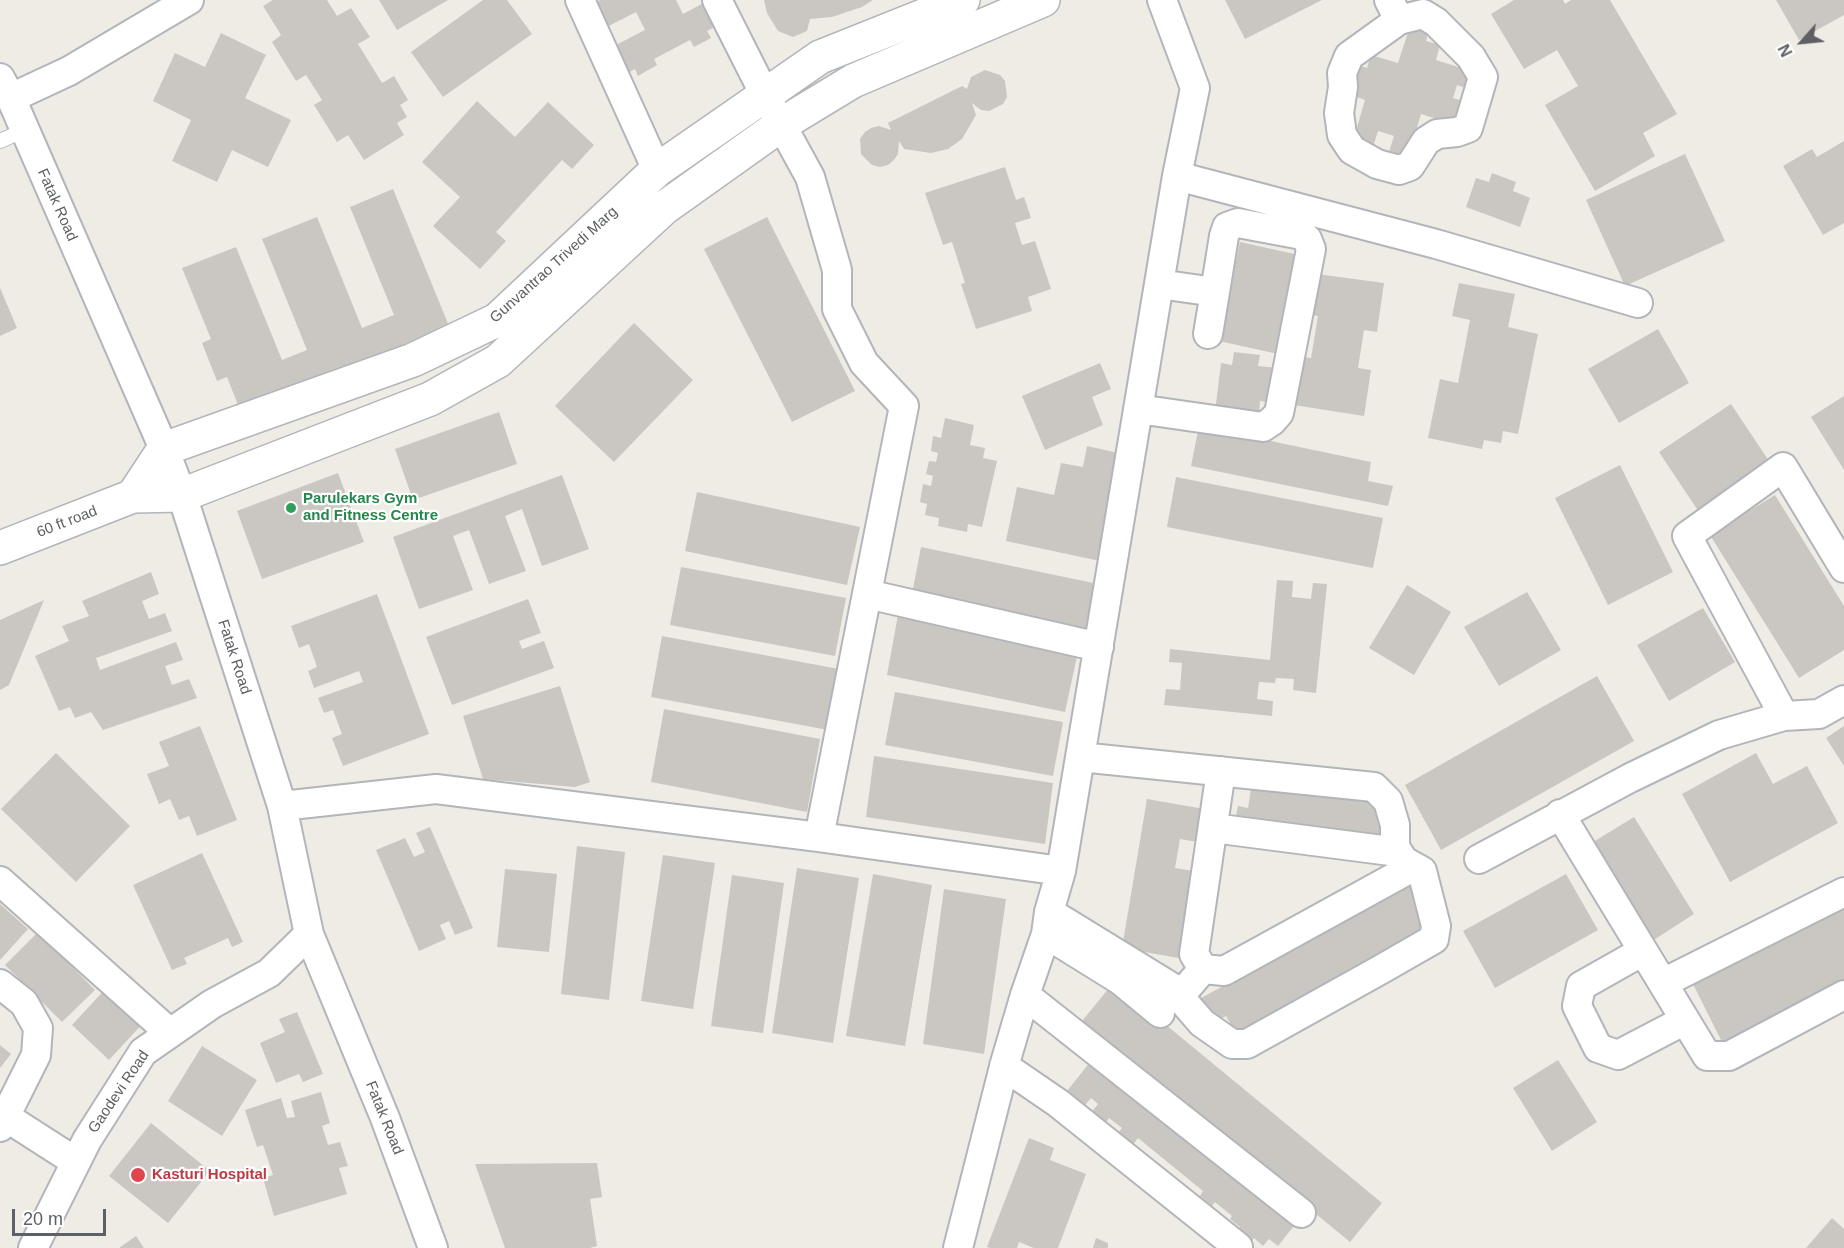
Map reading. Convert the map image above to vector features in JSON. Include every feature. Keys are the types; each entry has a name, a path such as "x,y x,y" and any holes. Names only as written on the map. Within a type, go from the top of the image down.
{"street":[{"path":"5,88 69,70 189,0"},
{"path":"580,0 657,170"},
{"path":"717,0 810,177 837,270 837,309 864,363 904,406 819,837"},
{"name":"Gunvantrao Trivedi Marg","path":"164,449 413,360 507,331 625,222 657,170 820,57 963,0"},
{"path":"625,222 664,208 782,124 853,81 1044,0"},
{"path":"958,1248 1004,1066 1061,871 1177,176 1195,88 1162,0"},
{"path":"1394,10 1423,14 1436,22 1472,57 1483,77 1468,128 1457,132 1437,134 1426,141 1410,166 1399,170 1377,164 1352,150 1342,135 1339,113 1343,87 1342,73 1349,56 1394,10"},
{"name":"Fatak Road","path":"5,88 12,136 164,449 182,495 282,806 309,934 385,1118 434,1248"},
{"path":"1177,176 1436,244 1638,303"},
{"path":"1138,409 1263,427 1272,421 1279,413 1311,249 1308,239 1302,235 1238,223 1227,227 1208,334"},
{"path":"1159,284 1215,292"},
{"path":"133,496 182,495 430,399 498,361 507,331"},
{"path":"133,496 164,449"},
{"path":"1784,716 1687,536 1784,467 1844,568"},
{"name":"60 ft road","path":"0,548 133,496"},
{"path":"867,594 1099,647"},
{"path":"1479,859 1560,814 1719,735 1784,716 1819,714 1844,700"},
{"path":"1080,757 1374,787 1388,801 1395,825 1395,847 1406,860 1422,871 1436,926 1434,939 1247,1044 1232,1044 1202,1023 1170,1005"},
{"path":"1203,969 1194,954 1221,771"},
{"path":"282,806 436,789 819,837 1061,871"},
{"path":"1560,814 1707,1056 1729,1056 1844,994"},
{"path":"1214,828 1406,860"},
{"path":"1203,969 1224,971 1406,860"},
{"path":"0,881 170,1033"},
{"path":"1664,983 1844,892"},
{"path":"1047,923 1171,987 1170,1005"},
{"name":"Gaodevi Road","path":"33,1248 87,1140 143,1052 212,1004 269,973 309,934"},
{"path":"1643,951 1581,986 1577,1006 1598,1048 1618,1055 1685,1020"},
{"path":"1170,1005 1203,969"},
{"path":"0,984 24,1003 38,1028 36,1055 3,1122 76,1162"},
{"path":"1025,995 1301,1213"},
{"path":"1004,1066 1058,1103 1238,1247"}],"building":[{"path":"273,0 327,0 337,16 351,8 370,37 358,44 382,83 394,76 408,100 400,105 407,117 397,123 404,135 364,160 348,135 337,142 314,105 322,100 306,75 296,81 272,42 281,35 263,6"},
{"path":"379,0 448,0 397,30"},
{"path":"483,0 507,0 532,34 443,97 411,52"},
{"path":"600,0 676,0 683,14 709,0 722,23 707,31 711,38 694,47 690,40 654,59 657,65 638,76 635,69 626,74 612,47 645,30 636,12 603,29 590,5"},
{"path":"764,0 873,0 862,7 832,17 810,19 807,31 793,37 778,31 767,13"},
{"path":"1225,0 1322,0 1245,39"},
{"path":"1514,0 1563,0 1565,4 1571,0 1610,0 1677,114 1643,133 1655,156 1595,191 1545,105 1578,86 1557,50 1524,69 1491,14"},
{"path":"1776,0 1844,0 1844,15 1799,40"},
{"path":"1412,20 1430,26 1426,41 1440,45 1436,60 1477,73 1472,90 1457,85 1453,98 1470,103 1463,127 1421,114 1407,161 1388,155 1394,136 1378,131 1373,147 1353,141 1365,100 1352,95 1349,62 1367,68 1371,55 1398,63"},
{"path":"221,33 266,55 245,98 291,120 268,167 232,150 217,182 172,161 191,120 153,101 175,53 205,67"},
{"path":"985,70 1000,75 1005,81 1007,97 1003,104 989,111 981,110 972,103 976,115 962,139 948,149 931,153 904,149 899,141 898,154 894,160 880,167 872,165 861,154 860,139 865,132 879,126 891,130 888,123 962,86 967,89 971,77"},
{"path":"477,101 515,137 548,102 594,145 572,169 562,160 496,232 506,241 480,269 433,226 460,197 422,162"},
{"path":"1844,141 1844,223 1823,235 1783,166 1812,149 1817,157"},
{"path":"1685,154 1725,241 1625,286 1586,200"},
{"path":"1005,167 1016,200 1024,197 1031,218 1015,223 1022,245 1035,241 1051,289 1028,297 1032,311 976,329 961,284 965,283 952,242 943,245 925,193"},
{"path":"1492,173 1516,182 1513,191 1530,198 1520,227 1466,207 1476,178 1489,182"},
{"path":"393,189 449,326 240,410 227,377 217,381 202,343 211,339 182,268 236,247 282,360 307,350 262,239 317,217 362,328 394,315 350,207"},
{"path":"767,217 855,391 792,422 704,249"},
{"path":"1240,242 1299,255 1278,354 1219,341"},
{"path":"1317,274 1384,283 1377,332 1364,330 1358,368 1371,370 1364,416 1294,405 1302,357 1311,358 1318,316 1311,315"},
{"path":"1459,283 1515,294 1508,327 1538,334 1518,434 1503,431 1501,443 1484,440 1482,449 1428,438 1440,379 1458,383 1470,320 1452,316"},
{"path":"0,288 17,328 0,336"},
{"path":"634,323 693,380 614,462 555,406"},
{"path":"1658,329 1689,383 1619,423 1588,369"},
{"path":"1234,352 1260,355 1258,366 1277,368 1273,403 1260,401 1259,416 1215,412 1221,363 1232,365"},
{"path":"1100,363 1111,389 1092,397 1103,425 1045,450 1022,396"},
{"path":"1844,396 1844,470 1811,417"},
{"path":"1731,404 1771,464 1699,512 1659,452"},
{"path":"499,412 517,464 413,500 395,449"},
{"path":"945,418 974,425 970,445 985,448 983,458 997,461 982,527 968,524 967,532 938,526 939,518 925,515 927,504 920,502 923,484 931,486 933,476 926,474 929,461 936,462 938,453 931,451 933,436 941,438"},
{"path":"1199,426 1371,462 1368,481 1393,486 1388,506 1191,466"},
{"path":"1087,446 1123,454 1100,561 1006,541 1017,487 1054,495 1061,463 1083,467"},
{"path":"1620,465 1673,572 1608,605 1555,498"},
{"path":"338,473 364,542 262,579 237,511"},
{"path":"562,475 589,549 542,566 522,509 505,516 526,571 489,584 469,530 453,536 473,590 419,609 393,537"},
{"path":"1176,477 1383,518 1373,568 1167,527"},
{"path":"697,492 860,527 847,585 685,551"},
{"path":"1775,495 1844,606 1844,650 1799,678 1710,535"},
{"path":"921,547 1098,584 1088,635 911,599"},
{"path":"681,567 846,598 835,656 670,625"},
{"path":"151,572 159,594 142,601 149,619 165,613 172,631 96,658 100,670 176,642 183,660 165,666 172,685 189,679 197,698 103,730 91,712 75,718 70,707 59,711 35,656 69,641 62,626 89,616 82,601"},
{"path":"1277,580 1293,581 1292,597 1311,599 1313,583 1327,584 1316,693 1293,690 1294,679 1276,678 1275,683 1259,682 1257,699 1273,701 1272,716 1164,705 1166,689 1180,690 1182,663 1169,662 1170,649 1270,660"},
{"path":"1407,585 1451,612 1414,675 1369,648"},
{"path":"1527,592 1561,650 1499,686 1464,627"},
{"path":"377,594 429,734 343,766 332,738 342,734 333,710 324,713 318,698 363,682 359,671 314,688 308,671 317,667 309,644 299,648 291,626"},
{"path":"528,599 541,633 519,641 522,649 544,641 554,668 452,705 426,637"},
{"path":"44,600 9,685 0,690 0,620"},
{"path":"1703,608 1735,662 1669,701 1637,645"},
{"path":"898,615 1078,652 1065,712 887,675"},
{"path":"662,636 839,669 828,730 651,697"},
{"path":"1597,676 1634,741 1441,850 1405,785"},
{"path":"560,686 590,782 575,787 483,779 463,716"},
{"path":"895,692 1063,722 1053,776 885,745"},
{"path":"664,709 820,739 807,812 651,782"},
{"path":"200,726 237,820 197,836 189,816 179,820 170,799 159,804 147,774 169,766 159,742"},
{"path":"1844,726 1844,766 1826,738"},
{"path":"56,753 130,826 76,882 1,809"},
{"path":"1756,753 1773,784 1807,766 1838,823 1730,882 1682,794"},
{"path":"874,756 1053,783 1045,844 866,817"},
{"path":"1252,782 1379,803 1384,850 1234,826 1238,806 1248,808"},
{"path":"1147,799 1210,810 1204,843 1180,839 1175,868 1199,872 1184,959 1122,948"},
{"path":"1634,817 1694,914 1646,945 1585,847"},
{"path":"430,827 473,928 455,935 449,921 440,925 446,939 419,951 376,850 405,838 414,857 425,852 416,833"},
{"path":"577,846 625,852 609,1000 561,994"},
{"path":"202,853 243,942 232,947 228,938 184,958 187,964 172,970 133,885"},
{"path":"663,855 715,863 693,1009 641,1001"},
{"path":"797,868 859,878 833,1043 772,1033"},
{"path":"505,869 557,874 549,952 497,947"},
{"path":"873,874 932,885 905,1046 846,1036"},
{"path":"1566,874 1598,930 1495,988 1463,931"},
{"path":"732,875 784,883 763,1033 711,1026"},
{"path":"1419,880 1429,902 1417,909 1430,931 1237,1036 1226,1016 1212,1023 1201,998"},
{"path":"944,889 1006,899 984,1054 923,1044"},
{"path":"0,904 28,929 0,960"},
{"path":"1844,907 1844,982 1723,1044 1693,984"},
{"path":"38,932 95,990 62,1022 5,965"},
{"path":"1114,982 1382,1203 1350,1242 1082,1021"},
{"path":"109,985 146,1020 109,1060 72,1025"},
{"path":"297,1012 323,1074 303,1082 299,1074 276,1083 260,1043 285,1032 279,1019"},
{"path":"0,1045 11,1054 0,1068"},
{"path":"202,1046 257,1080 222,1136 168,1101"},
{"path":"1094,1057 1297,1222 1278,1246 1269,1239 1263,1246 1254,1238 1249,1244 1236,1233 1240,1227 1230,1219 1232,1216 1215,1202 1212,1206 1200,1196 1203,1191 1138,1138 1132,1146 1117,1134 1122,1128 1109,1118 1105,1124 1091,1113 1098,1104 1091,1098 1082,1109 1064,1095"},
{"path":"1558,1060 1597,1122 1552,1151 1513,1088"},
{"path":"321,1092 330,1123 322,1126 328,1145 340,1142 348,1166 339,1168 347,1194 274,1216 263,1178 273,1175 263,1145 257,1147 245,1110 281,1098 287,1118 295,1117 291,1101"},
{"path":"151,1123 210,1171 168,1223 109,1176"},
{"path":"1029,1138 1054,1148 1050,1160 1086,1174 1058,1248 1034,1248 1019,1242 1017,1248 987,1247"},
{"path":"597,1163 602,1197 590,1199 597,1246 590,1248 505,1248 475,1164"},
{"path":"1832,1218 1844,1229 1844,1248 1806,1248"},
{"path":"136,1236 144,1248 119,1248"},
{"path":"1096,1238 1108,1243 1108,1248 1093,1248"}],"place":[{"name":"Parulekars Gym and Fitness Centre","path":"291,508"},
{"name":"Kasturi Hospital","path":"138,1175"}]}
